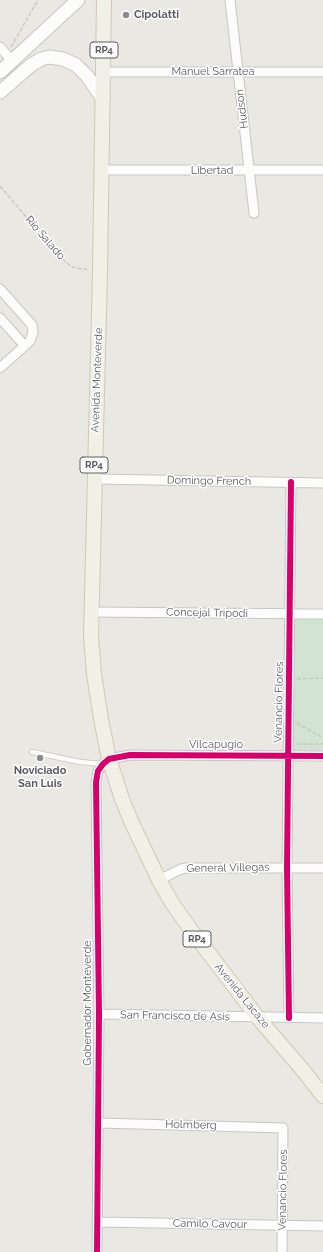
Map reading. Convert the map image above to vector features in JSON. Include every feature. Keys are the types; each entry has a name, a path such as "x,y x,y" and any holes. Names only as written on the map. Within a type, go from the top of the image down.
{"main road":[{"path":"0,72 6,54 78,0"},
{"name":"Avenida Monteverde","path":"104,0 100,271 91,637 94,674 106,762"},
{"path":"0,92 30,66 41,59 50,57 63,59 76,65 87,76 103,99"},
{"name":"Avenida Lacaze","path":"106,762 129,816 159,880 172,903 258,1018 323,1096"}],"street":[{"name":"Hudson","path":"230,0 254,213"},
{"name":"Manuel Sarratea","path":"103,72 323,72"},
{"name":"Libertad","path":"102,170 323,170"},
{"path":"0,289 32,325 33,332 27,343 0,368"},
{"path":"0,318 27,343"},
{"name":"Domingo French","path":"94,479 323,483"},
{"name":"Venancio Flores","path":"289,1018 287,868 291,482"},
{"name":"Concejal Tripodi","path":"91,612 323,614"},
{"name":"Vilcapugio","path":"106,762 130,755 323,756"},
{"name":"Gobernador Monteverde","path":"97,1252 99,1014 96,782 98,771 106,762"},
{"name":"General Villegas","path":"159,880 181,869 187,868 323,868"},
{"name":"San Francisco de Asís","path":"99,1014 323,1018"},
{"name":"Holmberg","path":"99,1123 283,1128"},
{"name":"Venancio Flores","path":"282,1252 283,1128"},
{"name":"Camilo Cavour","path":"98,1222 323,1226"}],"lane":[{"path":"32,752 80,762 106,762"}],"path":[{"path":"6,54 38,0"},
{"path":"289,679 323,678"},
{"path":"297,730 297,722 323,738"},
{"path":"297,744 323,744"}],"green space":[{"path":"290,614 323,614 323,756 288,756"}],"cycle path":[{"path":"289,1018 287,868 291,482"},
{"path":"97,1252 99,1014 96,782 98,771 109,759 130,755 323,756"}],"place":[{"name":"Cipolatti","path":"126,15"},
{"name":"Noviciado San Luis","path":"40,758"}]}
